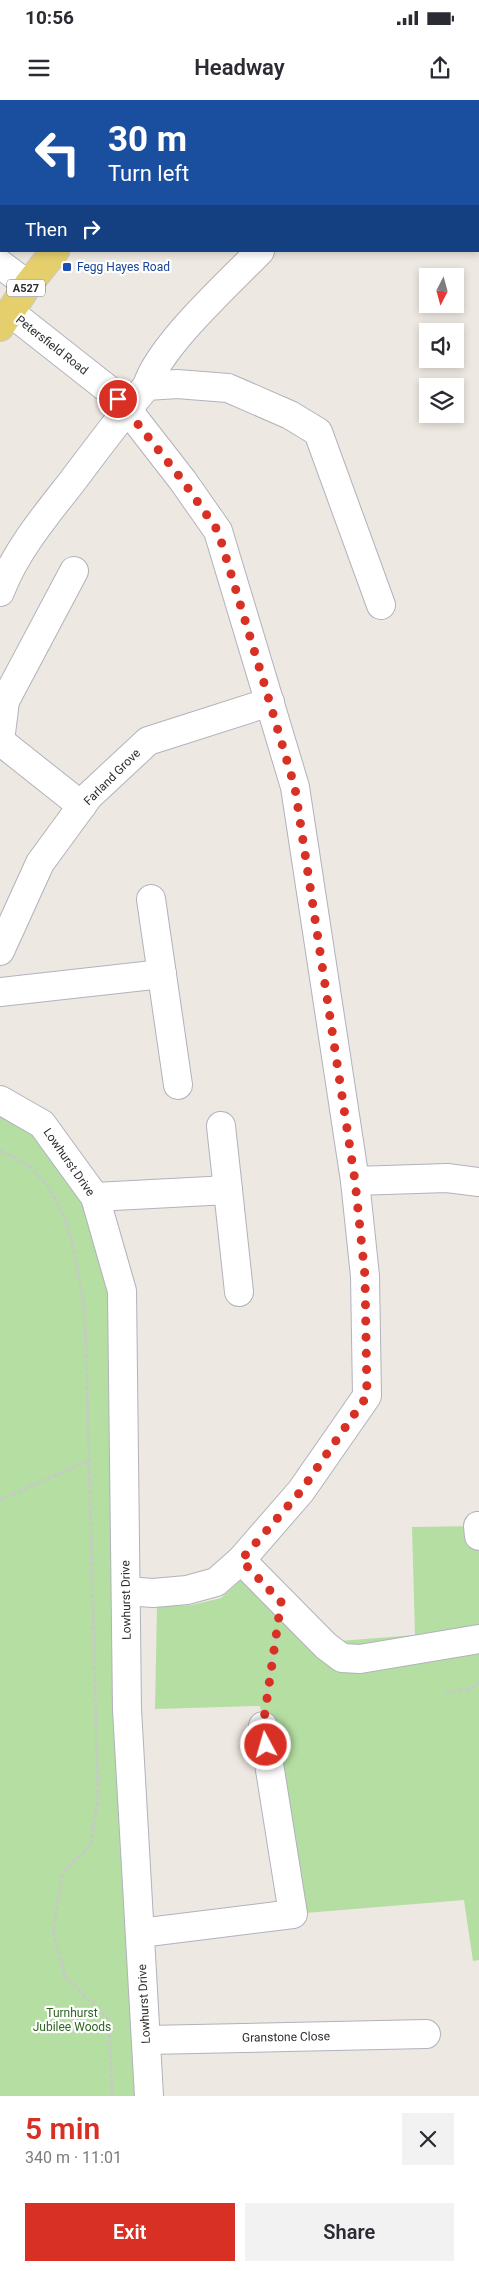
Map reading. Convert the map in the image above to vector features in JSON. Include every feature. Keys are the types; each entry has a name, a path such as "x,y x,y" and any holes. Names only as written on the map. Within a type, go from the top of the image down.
{"main road":[{"name":"A527","path":"5,319 28,285 54,252"}],"street":[{"path":"0,592 7,573 44,517 127,409 147,386 151,372 193,320 259,252"},
{"path":"0,264 28,285"},
{"name":"Petersfield Road","path":"5,319 109,390 127,409 183,481 218,531 295,788 355,1181 365,1276 367,1396 301,1491 241,1560 216,1582 187,1590 153,1593 126,1591"},
{"path":"147,386 177,384 228,388 290,415 318,432 381,605"},
{"path":"74,571 5,701 0,741 82,806"},
{"name":"Farland Grove","path":"0,952 40,863 89,796 148,742 270,702"},
{"path":"151,899 178,1085"},
{"path":"0,992 162,974"},
{"name":"Lowhurst Drive","path":"0,1100 42,1124 95,1197 122,1291 127,1709 149,2096"},
{"path":"221,1126 239,1292"},
{"path":"355,1181 447,1178 479,1182"},
{"path":"95,1197 228,1190"},
{"path":"241,1560 326,1646 342,1658 360,1659 479,1639"},
{"path":"140,1933 293,1914 263,1726"},
{"name":"Granstone Close","path":"146,2040 426,2034"}],"path":[{"path":"0,1151 18,1157 41,1178 66,1218 74,1249 85,1316 98,1797 92,1845 64,1872 53,1931 65,1977 109,2020 112,2096"},
{"path":"0,1500 89,1460"},
{"path":"263,1726 281,1602"},
{"path":"446,1694 470,1688 479,1682"}],"green space":[{"name":"Turnhurst Jubilee Woods","path":"0,1102 42,1124 95,1197 122,1291 149,2096 0,2096"},
{"path":"479,1526 479,1960 473,1961 464,1900 293,1914 260,1706 155,1709 157,1607 192,1605 221,1598 251,1571 340,1641 415,1635 412,1527"}],"place":[{"name":"Fegg Hayes Road","path":"67,267"}],"route":[{"path":"118,399 183,481 218,531 295,788 355,1181 365,1276 367,1396 301,1491 241,1560 281,1602 264,1714 263,1726 266,1745"}]}
